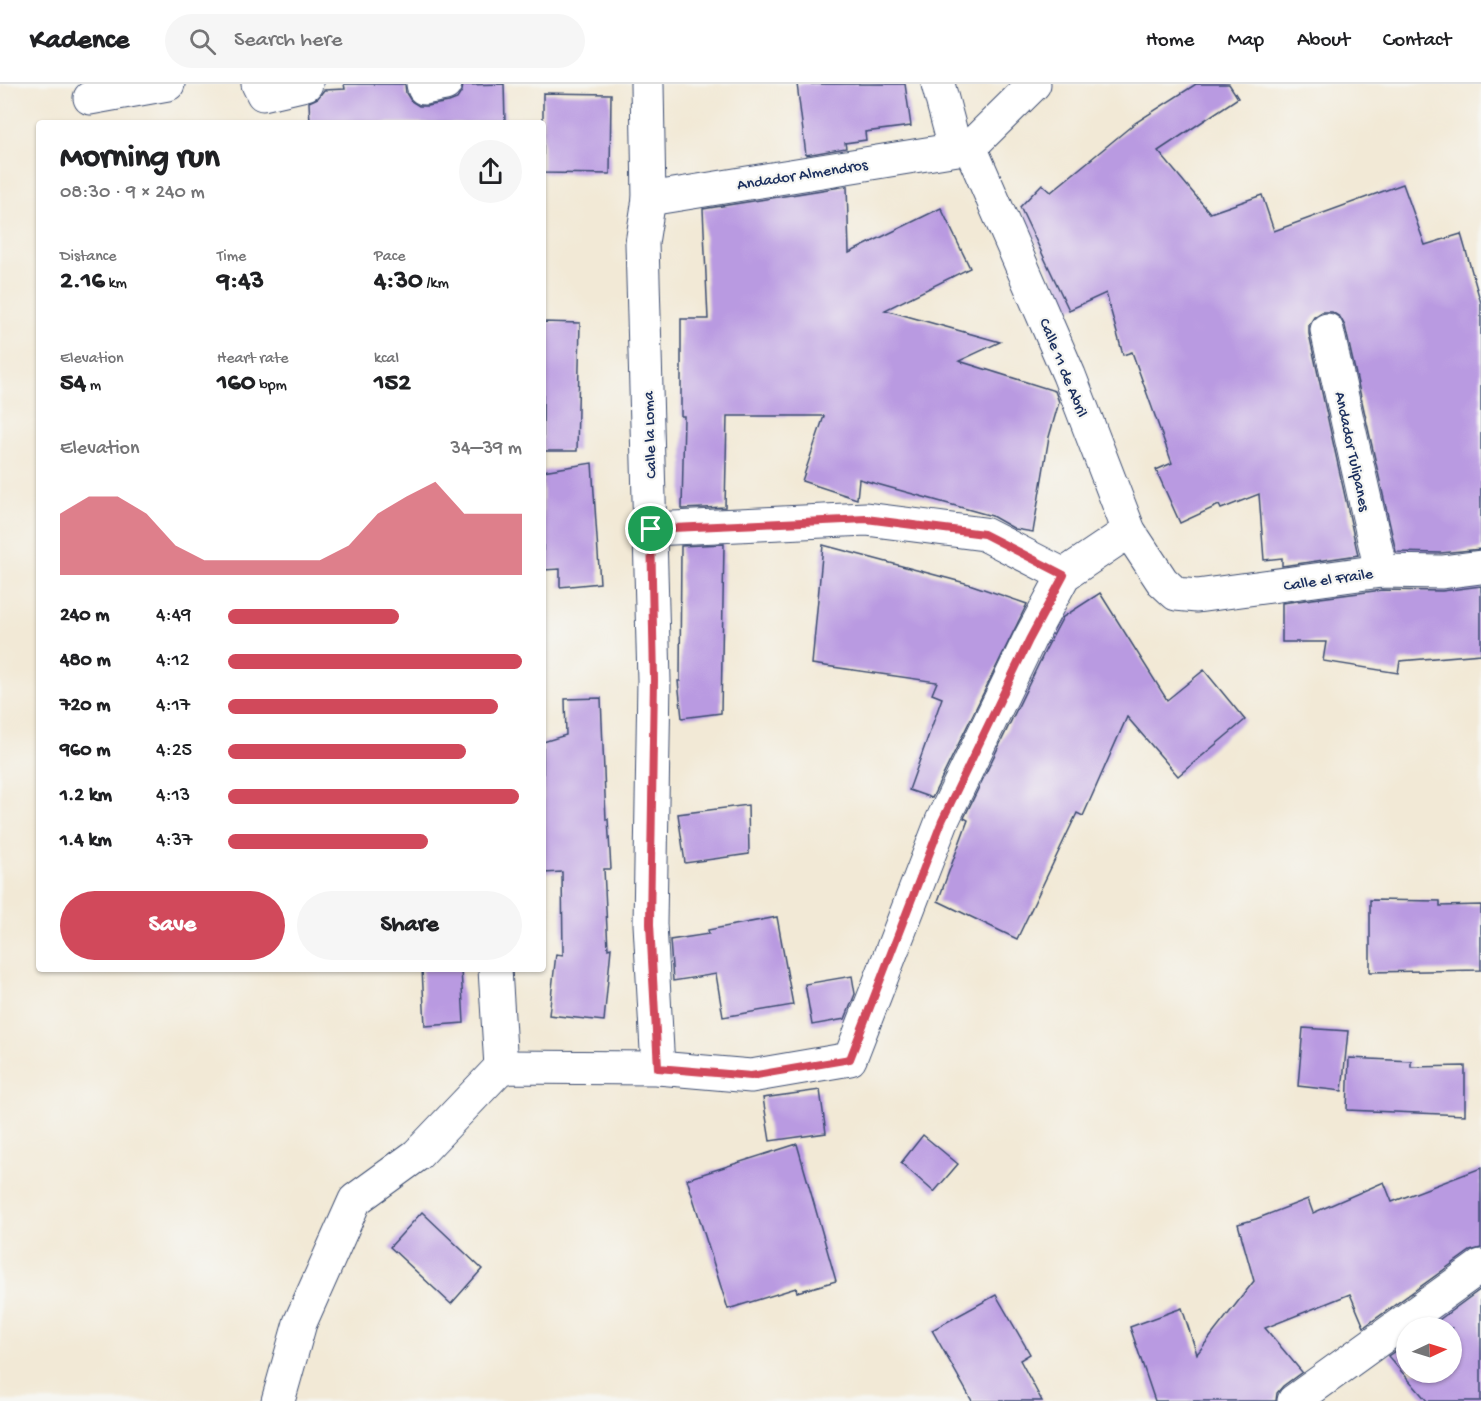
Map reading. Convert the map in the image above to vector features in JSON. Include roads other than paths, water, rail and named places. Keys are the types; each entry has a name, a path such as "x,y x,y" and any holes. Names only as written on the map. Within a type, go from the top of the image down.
{"street":[{"path":"91,102 168,84"},
{"path":"258,84 263,94 306,84"},
{"path":"423,84 424,88 445,84"},
{"name":"Calle la Loma","path":"646,84 649,199 642,243 654,680 650,924 658,1068"},
{"name":"Calle 11 de Abril","path":"938,84 963,147 1069,375 1130,531 1162,581 1176,594"},
{"path":"963,147 1034,84"},
{"name":"Andador Almendros","path":"649,199 963,147"},
{"name":"Andador Tulipanes","path":"1328,330 1381,571"},
{"path":"651,529 866,519 984,534 1064,575"},
{"path":"278,1401 300,1323 355,1200 417,1155 501,1067 658,1068 751,1076 850,1059 942,821 1029,640 1064,575 1130,531"},
{"name":"Calle el Fraile","path":"1176,594 1197,596 1381,571 1442,572 1481,567"},
{"path":"495,972 501,1067"},
{"path":"1294,1401 1481,1266"}]}
